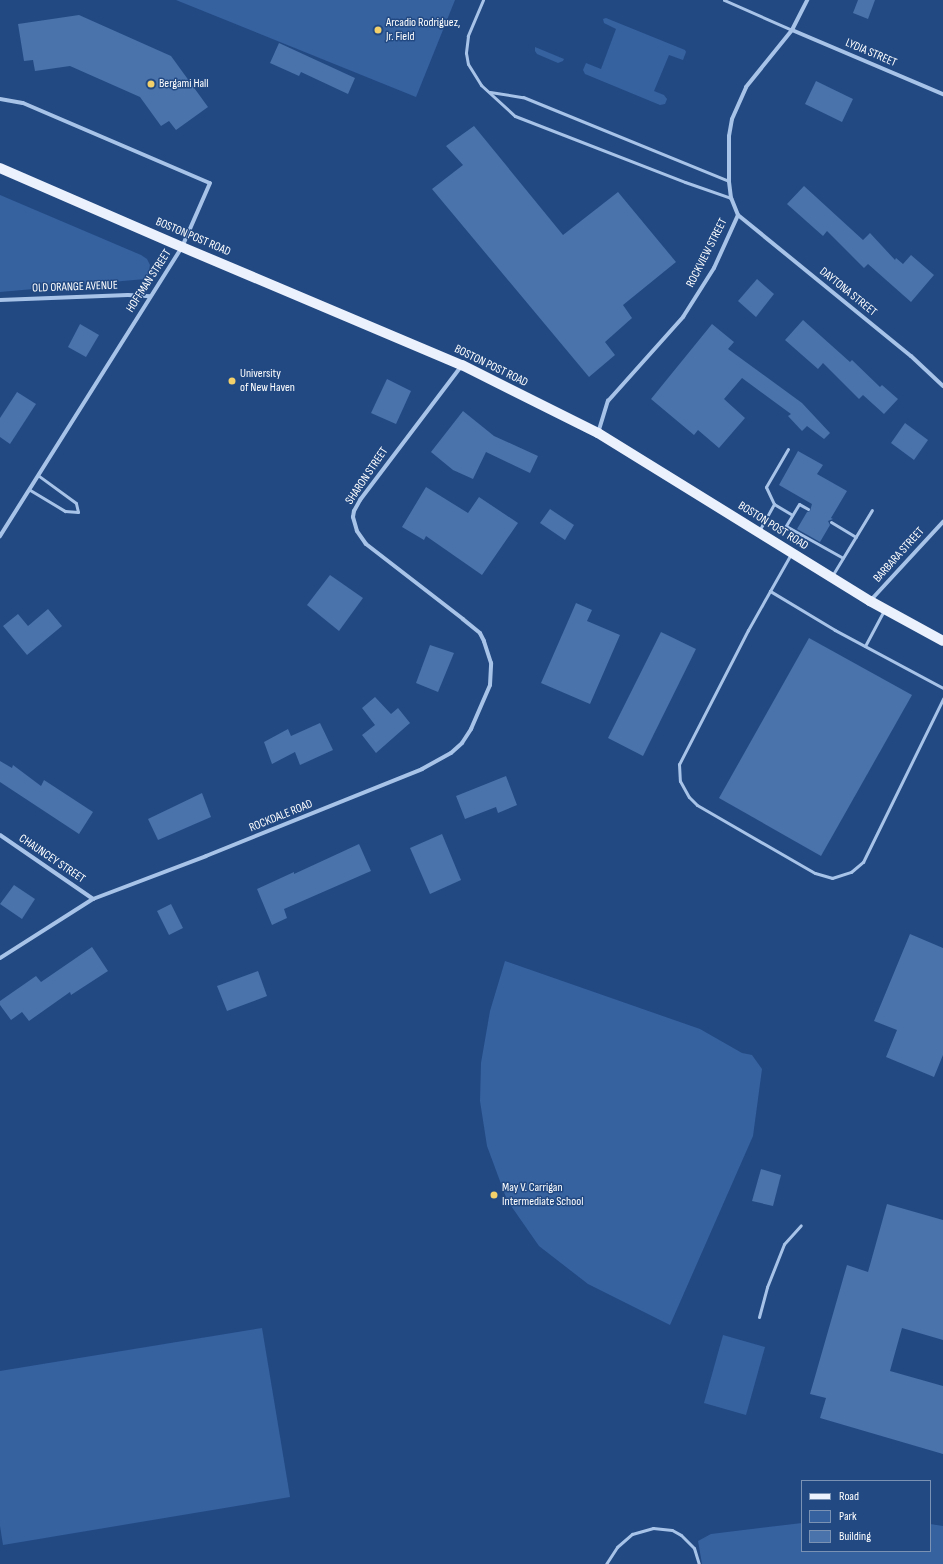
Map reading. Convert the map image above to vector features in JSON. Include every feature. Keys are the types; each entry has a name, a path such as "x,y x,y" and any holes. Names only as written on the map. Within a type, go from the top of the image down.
{"main road":[{"name":"BOSTON POST ROAD","path":"0,168 182,247 462,365 598,433 870,601 943,641"}],"street":[{"name":"ROCKVIEW STREET","path":"598,433 608,401 683,317 714,268 738,216 731,198 729,181 729,136 732,119 746,87 792,30 807,0"},
{"name":"LYDIA STREET","path":"792,30 943,94"},
{"name":"HOFFMAN STREET","path":"0,99 23,103 210,183 182,247 0,536"},
{"name":"DAYTONA STREET","path":"738,216 911,356 943,386"},
{"name":"OLD ORANGE AVENUE","path":"0,300 128,295 150,296"},
{"name":"SHARON STREET","path":"462,365 360,500 354,511 353,518 354,524 362,538 373,551 480,633"},
{"name":"BARBARA STREET","path":"870,601 943,522"},
{"name":"ROCKDALE ROAD","path":"0,958 94,899 422,770 451,753 462,742 471,729 490,685 491,663 489,653 480,633"},
{"name":"CHAUNCEY STREET","path":"0,835 94,899"}],"lane":[{"path":"483,0 468,36 466,53 468,64 474,76 481,85 515,116 684,182 731,198"},
{"path":"724,0 792,30"},
{"path":"490,92 523,97 729,181"},
{"path":"788,449 766,487 774,504 792,515"},
{"path":"30,490 65,511 78,512 76,503 39,476"},
{"path":"758,532 774,504"},
{"path":"808,509 799,504 786,526 843,558"},
{"path":"831,577 872,510"},
{"path":"831,522 856,537"},
{"path":"792,553 748,630 679,764 680,781 689,797 697,805 815,873 832,878 851,872 863,862 943,699"},
{"path":"770,591 865,646 943,688"},
{"path":"865,646 884,609"},
{"path":"759,1318 767,1287 784,1244 801,1225"},
{"path":"606,1564 617,1546 632,1534 653,1528 672,1530 681,1535 694,1548 699,1564"}],"green space":[{"path":"176,0 455,0 416,97"},
{"path":"606,18 685,50 686,52 683,60 669,55 654,91 664,95 667,99 665,104 660,105 585,74 583,70 586,63 601,69 616,29 604,23 603,19"},
{"path":"535,47 564,59 558,63 537,54"},
{"path":"0,195 141,255 147,259 150,265 148,276 145,279 0,292"},
{"path":"505,961 700,1029 742,1053 752,1055 762,1069 753,1136 670,1325 588,1284 539,1246 507,1200 487,1146 480,1101 481,1063 490,1011"},
{"path":"262,1328 290,1497 3,1545 0,1526 0,1371"},
{"path":"723,1335 765,1347 746,1415 704,1403"},
{"path":"801,1523 801,1552 931,1552 931,1524 943,1526 943,1564 702,1564 698,1541 711,1534"}],"building":[{"path":"858,0 875,0 868,19 853,13"},
{"name":"Bergami Hall","path":"79,15 171,56 208,107 176,130 169,121 161,126 140,97 70,66 35,71 33,60 24,61 18,24"},
{"path":"279,43 355,78 348,94 301,72 299,76 270,63"},
{"path":"816,81 853,99 842,122 805,104"},
{"path":"474,126 563,235 618,192 676,262 623,305 632,318 605,342 615,355 589,377 432,189 463,165 446,146"},
{"path":"804,186 863,240 870,233 895,260 896,258 903,264 911,255 934,275 911,302 868,264 864,268 827,231 823,236 787,204"},
{"path":"757,279 774,294 756,317 738,301"},
{"path":"803,320 850,362 852,360 880,387 882,385 898,399 884,414 863,395 859,399 823,363 818,369 785,340"},
{"path":"80,324 99,335 86,357 68,347"},
{"path":"712,324 734,342 728,349 802,403 830,433 824,439 807,426 802,431 788,416 791,414 742,378 724,399 745,418 719,448 698,430 694,435 651,399"},
{"path":"387,379 411,391 396,424 371,413"},
{"path":"17,392 36,404 10,444 0,437 0,418"},
{"path":"463,411 494,436 538,456 530,473 486,452 473,479 453,470 431,452"},
{"path":"905,423 928,440 914,460 891,443"},
{"path":"798,451 823,465 817,474 847,491 831,518 833,519 828,521 830,525 820,542 797,529 807,512 810,511 812,504 779,485"},
{"path":"426,487 468,513 479,497 518,523 482,575 426,536 424,540 402,527"},
{"path":"550,509 574,525 565,540 540,523"},
{"path":"330,575 363,598 339,631 307,605"},
{"path":"576,603 592,610 587,621 620,635 590,704 541,683"},
{"path":"48,609 62,626 27,655 3,626 18,614 28,626"},
{"path":"661,632 696,649 643,756 608,738"},
{"path":"809,638 912,695 821,856 719,798"},
{"path":"430,645 454,653 438,692 416,683"},
{"path":"375,697 391,714 398,708 410,723 376,753 362,735 375,725 362,708"},
{"path":"320,723 333,750 300,765 295,752 272,764 264,742 288,729 291,736"},
{"path":"0,761 12,768 13,765 41,786 44,780 93,812 79,834 0,782"},
{"path":"506,776 517,805 498,813 496,807 465,819 456,796"},
{"path":"202,793 211,817 158,840 148,819"},
{"path":"442,834 461,880 430,894 410,848"},
{"path":"359,844 371,871 284,909 287,918 272,925 257,889 294,872 294,874"},
{"path":"14,885 35,899 22,919 0,904"},
{"path":"171,904 183,928 169,935 157,911"},
{"path":"910,934 943,948 943,1055 934,1077 886,1057 897,1030 874,1021"},
{"path":"92,947 108,971 71,995 70,992 29,1021 22,1012 11,1020 0,1005 0,1001 36,976 41,982"},
{"path":"258,971 267,996 227,1011 217,986"},
{"path":"761,1169 781,1175 773,1206 752,1201"},
{"path":"887,1204 943,1220 943,1340 902,1328 890,1371 943,1386 943,1454 820,1418 826,1398 810,1394 847,1265 868,1272"}],"place":[{"name":"Arcadio Rodriguez, Jr. Field","path":"378,30"},
{"name":"Bergami Hall","path":"151,84"},
{"name":"University of New Haven","path":"232,381"},
{"name":"May V. Carrigan Intermediate School","path":"494,1195"}]}
